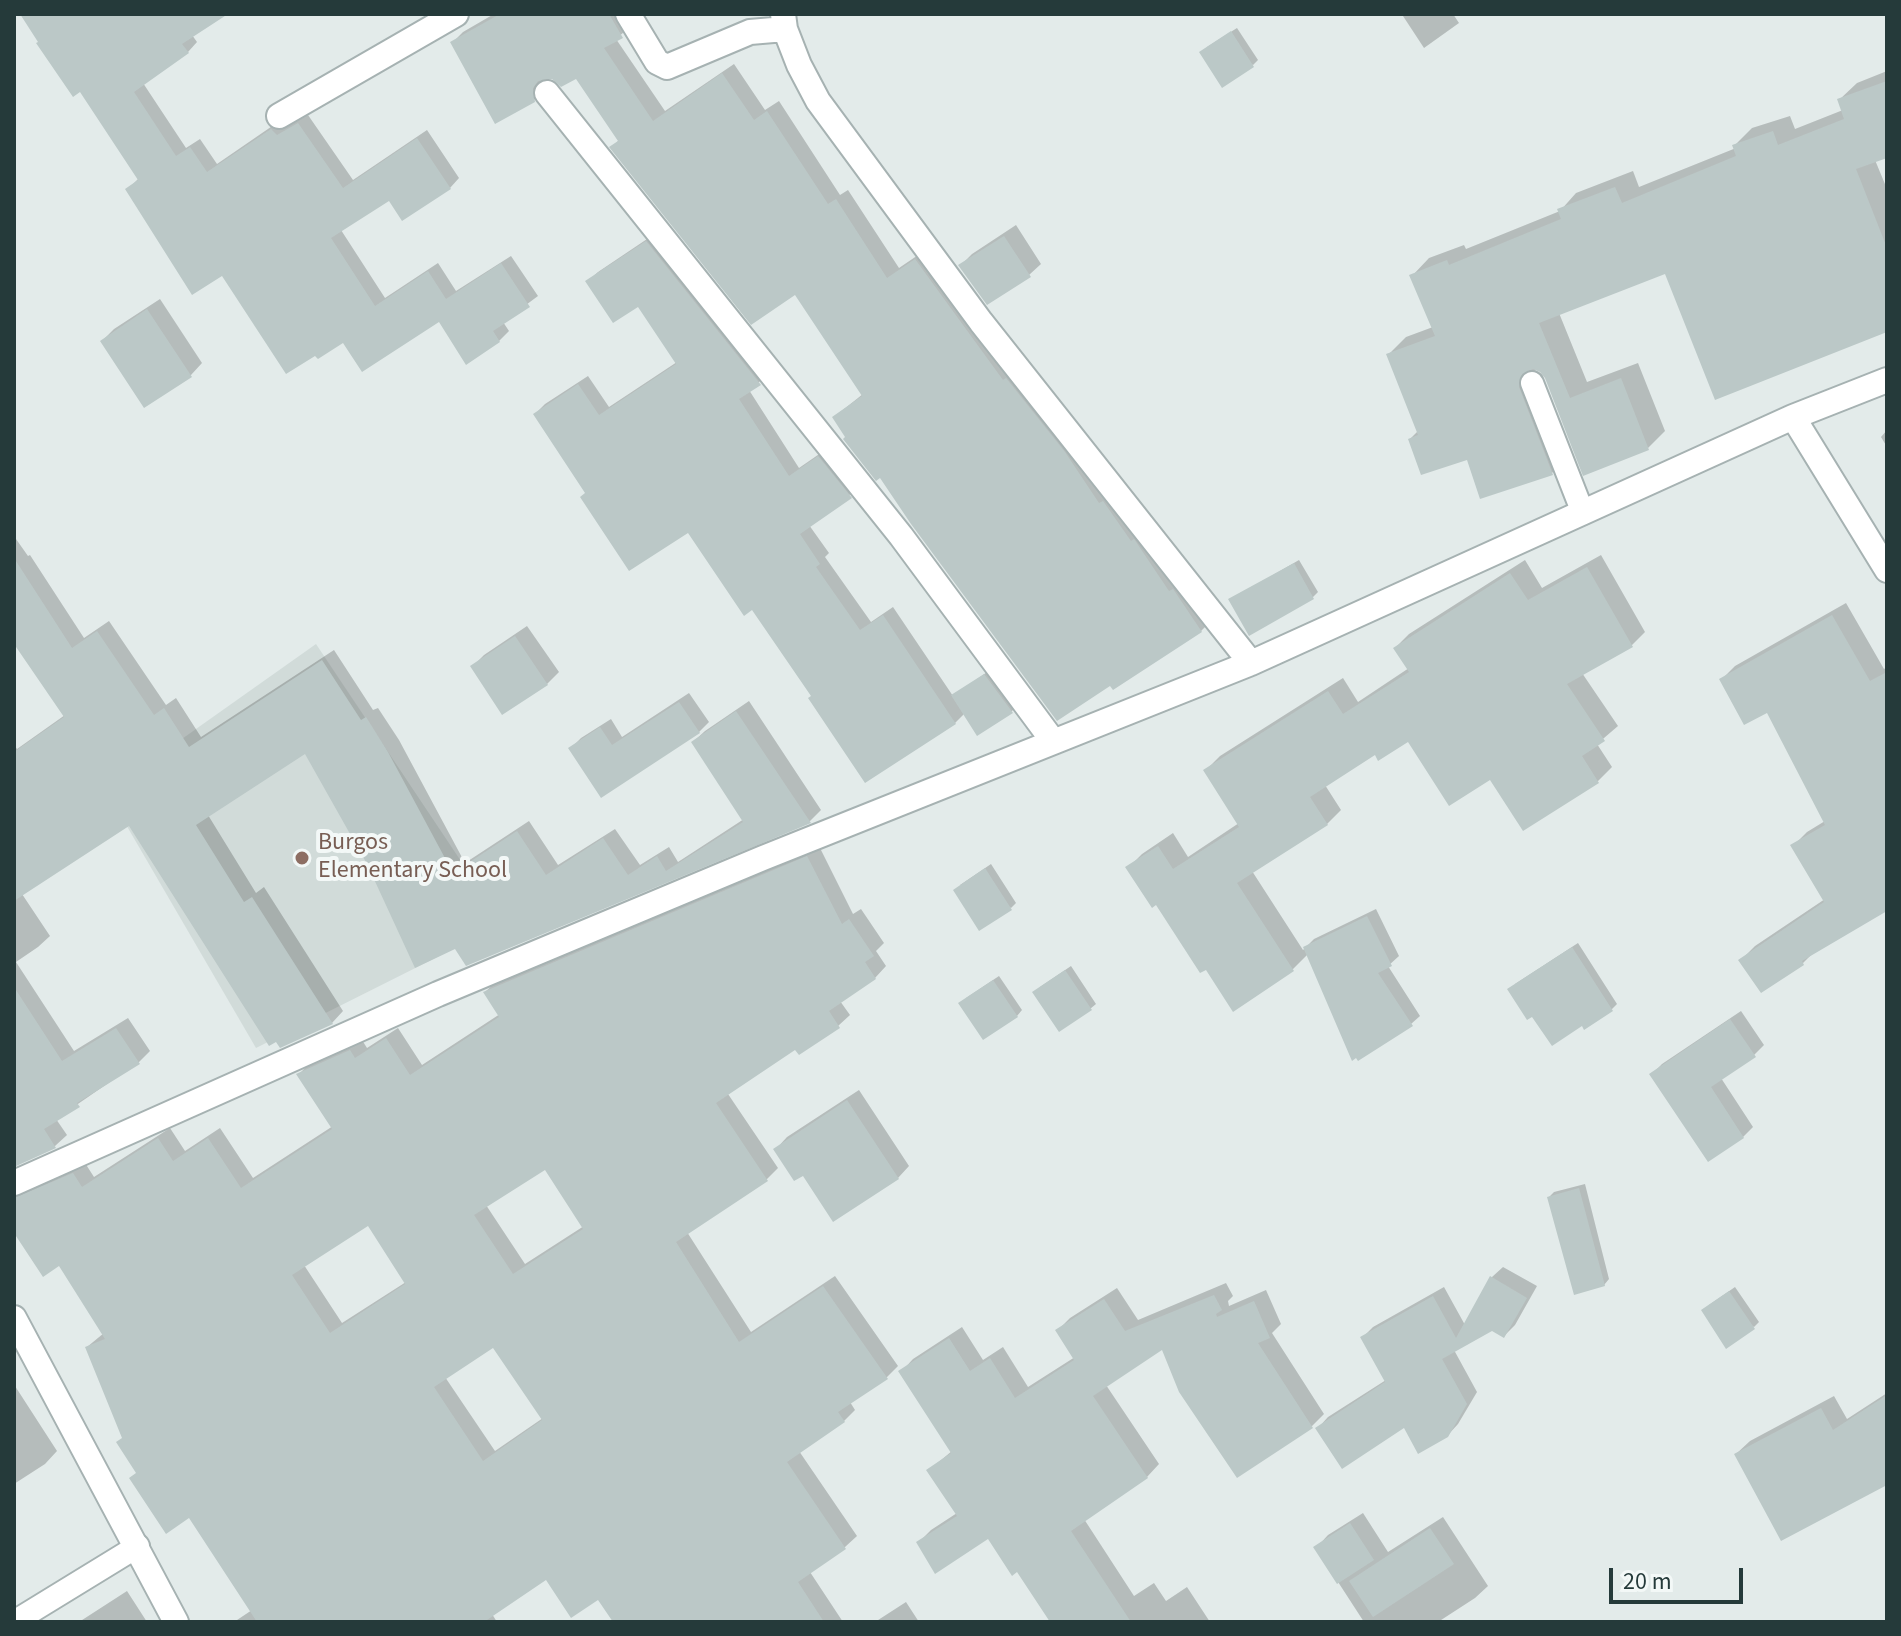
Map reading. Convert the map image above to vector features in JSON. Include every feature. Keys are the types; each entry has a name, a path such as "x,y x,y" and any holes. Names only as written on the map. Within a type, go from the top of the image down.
{"street":[{"path":"279,116 456,14"},
{"path":"628,14 657,62 667,67 741,35 784,22 799,65 827,114 981,322 1251,663"},
{"path":"547,93 901,536 1053,741"},
{"path":"14,1183 452,988 1251,663 1793,417 1887,380"},
{"path":"1793,417 1887,570"},
{"path":"14,1318 176,1622"}],"lane":[{"path":"1532,383 1583,513"},
{"path":"14,1622 138,1546"}],"shaded area":[{"name":"Burgos Elementary School","path":"316,644 503,924 256,1048 107,792"}],"building":[{"path":"20,14 228,14 182,44 189,53 134,92 176,156 190,147 207,172 271,129 277,135 298,123 343,188 417,138 451,189 402,221 389,201 331,238 375,306 428,271 446,299 501,263 530,307 493,331 500,342 466,365 439,322 362,372 343,343 286,374 222,276 192,295 125,189 138,180 80,92 73,97"},
{"path":"500,14 609,14 623,38 604,48 653,121 722,73 754,120 767,111 828,204 836,199 887,278 915,259 1003,380 1006,378 1065,452 1099,503 1103,501 1131,541 1134,539 1169,591 1173,589 1202,632 1113,690 1110,686 1057,721 880,478 876,481 843,439 845,437 832,417 862,396 795,295 751,325 609,147 618,141 576,79 561,87 552,79 538,81 533,88 535,102 495,124 450,42"},
{"path":"1231,31 1254,67 1222,88 1199,52"},
{"path":"1887,81 1887,158 1856,169 1887,248 1887,332 1715,400 1665,274 1539,323 1570,398 1621,378 1649,450 1583,476 1545,378 1533,369 1522,374 1519,387 1553,475 1480,499 1467,460 1421,475 1408,439 1418,435 1386,354 1435,336 1409,275 1447,260 1449,265 1561,219 1557,209 1615,187 1622,203 1736,156 1732,145 1773,131 1778,145 1844,119 1837,99"},
{"path":"1004,236 1031,277 987,305 958,265"},
{"path":"646,241 761,385 739,399 789,476 818,456 852,498 800,534 820,564 816,567 860,630 883,615 956,724 865,783 752,610 744,616 688,533 629,571 580,497 585,493 533,414 578,384 599,415 676,364 638,307 613,323 585,281"},
{"path":"147,309 192,377 144,408 100,341"},
{"path":"14,558 72,648 97,631 154,715 164,708 189,747 322,660 361,720 366,717 388,752 453,873 517,831 546,875 603,838 628,875 657,856 666,871 743,822 691,742 736,711 811,823 466,966 455,949 415,968 367,864 305,754 196,825 244,902 252,897 333,1024 280,1048 276,1042 269,1046 129,826 14,901 14,752 64,717 14,644"},
{"path":"1294,563 1314,599 1249,636 1228,599"},
{"path":"1587,567 1633,647 1567,684 1605,741 1582,756 1599,783 1523,831 1490,780 1449,806 1408,742 1378,761 1375,755 1310,797 1328,825 1237,883 1294,971 1233,1012 1206,970 1200,973 1156,905 1152,908 1125,867 1158,846 1173,869 1239,827 1203,770 1328,691 1343,714 1409,672 1393,648 1510,573 1528,600"},
{"path":"1832,615 1870,681 1887,672 1887,911 1802,961 1804,965 1761,993 1738,960 1824,902 1790,845 1825,825 1767,713 1744,725 1719,679"},
{"path":"515,636 548,685 502,715 470,666"},
{"path":"984,674 1013,713 977,736 951,695"},
{"path":"679,702 700,733 601,798 568,748 600,727 612,745"},
{"path":"807,856 842,924 849,919 874,956 865,962 876,979 829,1011 840,1028 799,1055 795,1050 716,1103 768,1181 676,1242 739,1342 823,1286 888,1379 838,1412 845,1422 787,1462 846,1549 798,1582 824,1622 613,1622 598,1600 571,1618 546,1580 484,1622 257,1622 189,1518 166,1534 129,1478 136,1473 116,1442 122,1438 85,1347 105,1339 59,1266 43,1277 14,1233 14,1198 73,1173 82,1187 158,1138 173,1161 208,1138 241,1188 332,1129 296,1074 350,1050 355,1058 386,1038 410,1075 499,1017 483,992","holes":["545,1170 583,1229 513,1274 474,1215","368,1226 405,1284 330,1333 292,1275","493,1348 542,1420 483,1461 434,1387"]},
{"path":"985,868 1012,910 979,931 953,890"},
{"path":"1367,916 1392,966 1378,973 1413,1026 1358,1061 1356,1058 1352,1061 1303,947"},
{"path":"1572,947 1613,1011 1584,1030 1582,1026 1552,1046 1532,1017 1527,1020 1507,989"},
{"path":"1065,970 1092,1010 1059,1032 1032,992"},
{"path":"993,980 1018,1017 983,1040 958,1003"},
{"path":"14,987 62,1061 116,1028 140,1064 77,1103 80,1107 44,1129 56,1148 14,1167"},
{"path":"1730,1019 1756,1057 1711,1087 1744,1138 1708,1162 1649,1074"},
{"path":"847,1100 899,1179 833,1222 803,1176 794,1181 773,1149"},
{"path":"1579,1188 1605,1286 1574,1295 1547,1197"},
{"path":"1490,1276 1527,1298 1504,1338 1492,1331 1442,1359 1467,1404 1448,1437 1418,1454 1404,1428 1342,1469 1315,1428 1385,1382 1360,1337 1433,1296 1456,1338"},
{"path":"1729,1291 1755,1329 1726,1349 1701,1310"},
{"path":"1214,1295 1222,1310 1216,1314 1217,1317 1254,1301 1270,1338 1258,1343 1313,1428 1237,1478 1179,1392 1162,1350 1093,1396 1148,1478 1071,1531 1131,1622 1050,1622 1017,1572 1012,1576 988,1539 935,1574 916,1542 957,1516 926,1470 951,1453 898,1371 949,1338 970,1371 990,1358 1015,1398 1074,1360 1055,1330 1104,1299 1125,1331"},
{"path":"1887,1395 1887,1485 1781,1541 1734,1454 1821,1408 1833,1430"},
{"path":"1350,1523 1374,1560 1337,1584 1313,1547"},
{"path":"1430,1528 1454,1564 1373,1617 1349,1581"}],"place":[{"name":"Burgos Elementary School","path":"302,858"}]}
